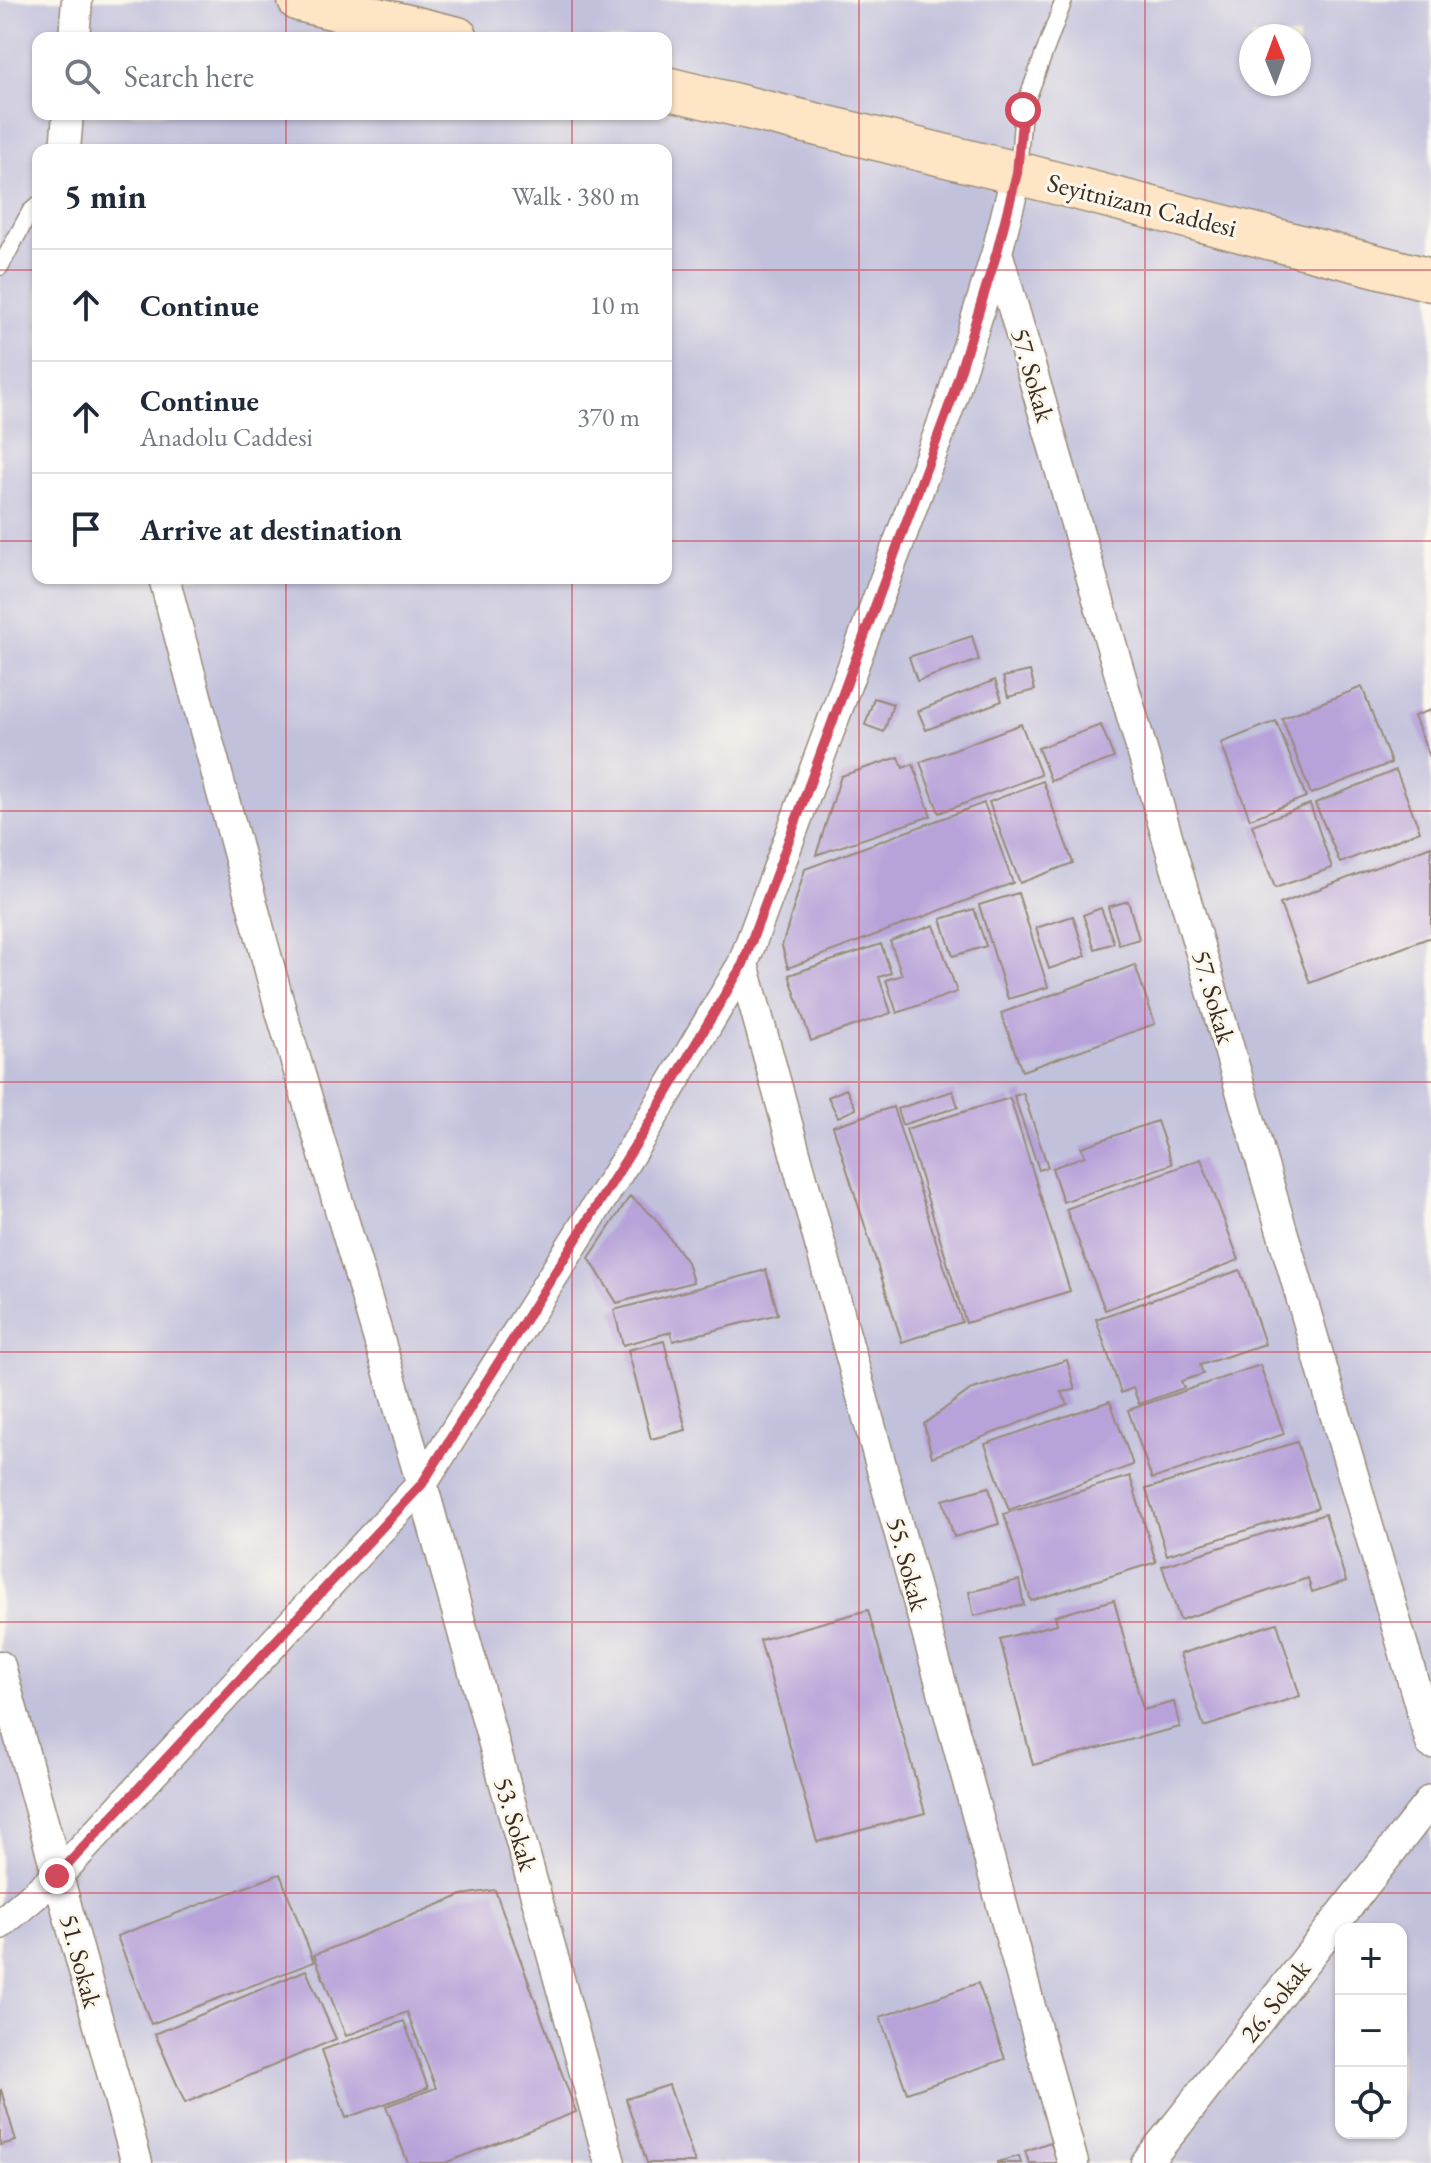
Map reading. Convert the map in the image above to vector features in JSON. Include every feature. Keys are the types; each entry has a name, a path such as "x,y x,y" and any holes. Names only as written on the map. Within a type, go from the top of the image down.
{"street":[{"path":"74,32 77,0"},
{"path":"299,0 432,32"},
{"name":"Seyitnizam Caddesi","path":"672,89 1017,173 1431,280"},
{"path":"66,144 68,120"},
{"path":"0,1924 57,1876 422,1484 646,1128 743,964 951,401 997,252 1017,173"},
{"name":"57. Sokak","path":"997,252 1431,1743"},
{"name":"53. Sokak","path":"166,584 281,1011 422,1484 610,2163"},
{"name":"55. Sokak","path":"743,964 1073,2163"},
{"name":"51. Sokak","path":"0,1666 137,2163"},
{"name":"26. Sokak","path":"1146,2163 1431,1800"}],"lane":[{"path":"1017,173 1023,110 1064,0"},
{"path":"0,267 32,210"}],"shaded area":[{"path":"0,0 1431,0 1431,2163 0,2163"}],"building":[{"path":"972,636 979,660 917,681 909,657"},
{"path":"1030,671 1035,690 1008,697 1003,677"},
{"path":"995,680 1002,701 926,730 918,711"},
{"path":"1362,687 1391,763 1311,794 1282,718"},
{"path":"874,698 893,704 884,732 865,725"},
{"path":"1431,710 1431,760 1414,716"},
{"path":"1276,721 1306,797 1250,819 1221,743"},
{"path":"1021,724 1041,775 939,813 920,762"},
{"path":"1101,725 1114,758 1051,781 1038,748"},
{"path":"899,757 903,768 913,764 931,816 816,855 841,776"},
{"path":"1396,770 1420,831 1340,863 1315,803"},
{"path":"1043,781 1073,863 1020,883 989,802"},
{"path":"984,803 1013,883 788,968 782,946 805,869"},
{"path":"1310,804 1332,868 1275,888 1252,825"},
{"path":"1431,846 1431,937 1310,983 1280,904"},
{"path":"1018,893 1048,987 1008,999 979,905"},
{"path":"1128,901 1139,939 1119,945 1108,907"},
{"path":"1101,908 1114,943 1095,949 1083,915"},
{"path":"974,909 986,946 953,956 941,919"},
{"path":"1073,916 1086,956 1049,969 1036,928"},
{"path":"934,925 957,992 897,1013 886,980 902,975 890,941"},
{"path":"881,944 891,973 879,977 891,1013 811,1041 789,975"},
{"path":"1135,965 1155,1024 1022,1071 1001,1013"},
{"path":"846,1089 856,1109 838,1117 828,1097"},
{"path":"953,1091 958,1107 902,1125 897,1109"},
{"path":"1023,1093 1048,1167 1039,1170 1014,1096"},
{"path":"1010,1098 1070,1291 966,1323 906,1129"},
{"path":"893,1107 962,1322 902,1342 833,1126"},
{"path":"1157,1121 1172,1164 1063,1202 1052,1168 1085,1156 1081,1147"},
{"path":"1201,1159 1239,1260 1105,1310 1066,1209"},
{"path":"630,1196 654,1217 687,1262 693,1282 617,1303 589,1258"},
{"path":"766,1270 778,1314 673,1341 671,1332 623,1345 614,1310"},
{"path":"1240,1270 1265,1344 1200,1365 1203,1374 1181,1381 1184,1388 1139,1404 1133,1388 1121,1393 1096,1319"},
{"path":"664,1341 686,1430 651,1439 628,1350"},
{"path":"1067,1360 1075,1390 1061,1392 1068,1404 932,1457 924,1424 970,1390"},
{"path":"1260,1365 1284,1434 1152,1479 1128,1410"},
{"path":"1110,1401 1133,1465 1009,1510 985,1444"},
{"path":"1297,1442 1318,1508 1167,1555 1146,1489"},
{"path":"1130,1476 1156,1562 1031,1601 1004,1514"},
{"path":"989,1487 999,1524 954,1537 943,1500"},
{"path":"1325,1514 1346,1581 1312,1592 1308,1578 1180,1620 1162,1566"},
{"path":"1019,1580 1024,1605 974,1616 969,1592"},
{"path":"1114,1600 1143,1710 1174,1702 1180,1727 1033,1765 1000,1639 1057,1624 1055,1616"},
{"path":"868,1610 925,1813 817,1842 760,1640"},
{"path":"1277,1623 1300,1696 1204,1727 1180,1654"},
{"path":"280,1874 314,1962 151,2024 117,1936"},
{"path":"495,1890 576,2112 445,2163 408,2163 386,2106 436,2088 407,2012 346,2036 314,1955 462,1895"},
{"path":"306,1970 336,2039 185,2103 155,2034"},
{"path":"978,1983 1005,2059 907,2093 880,2017"},
{"path":"404,2021 428,2088 346,2118 322,2050"},
{"path":"669,2085 695,2163 647,2163 626,2099"},
{"path":"0,2091 16,2141 0,2145"},
{"path":"1050,2142 1058,2163 1029,2163 1025,2151"},
{"path":"1019,2156 1021,2163 997,2163 997,2162"}],"route":[{"path":"57,1876 422,1484 646,1128 743,964 951,401 997,252 1017,173 1023,110"}]}
